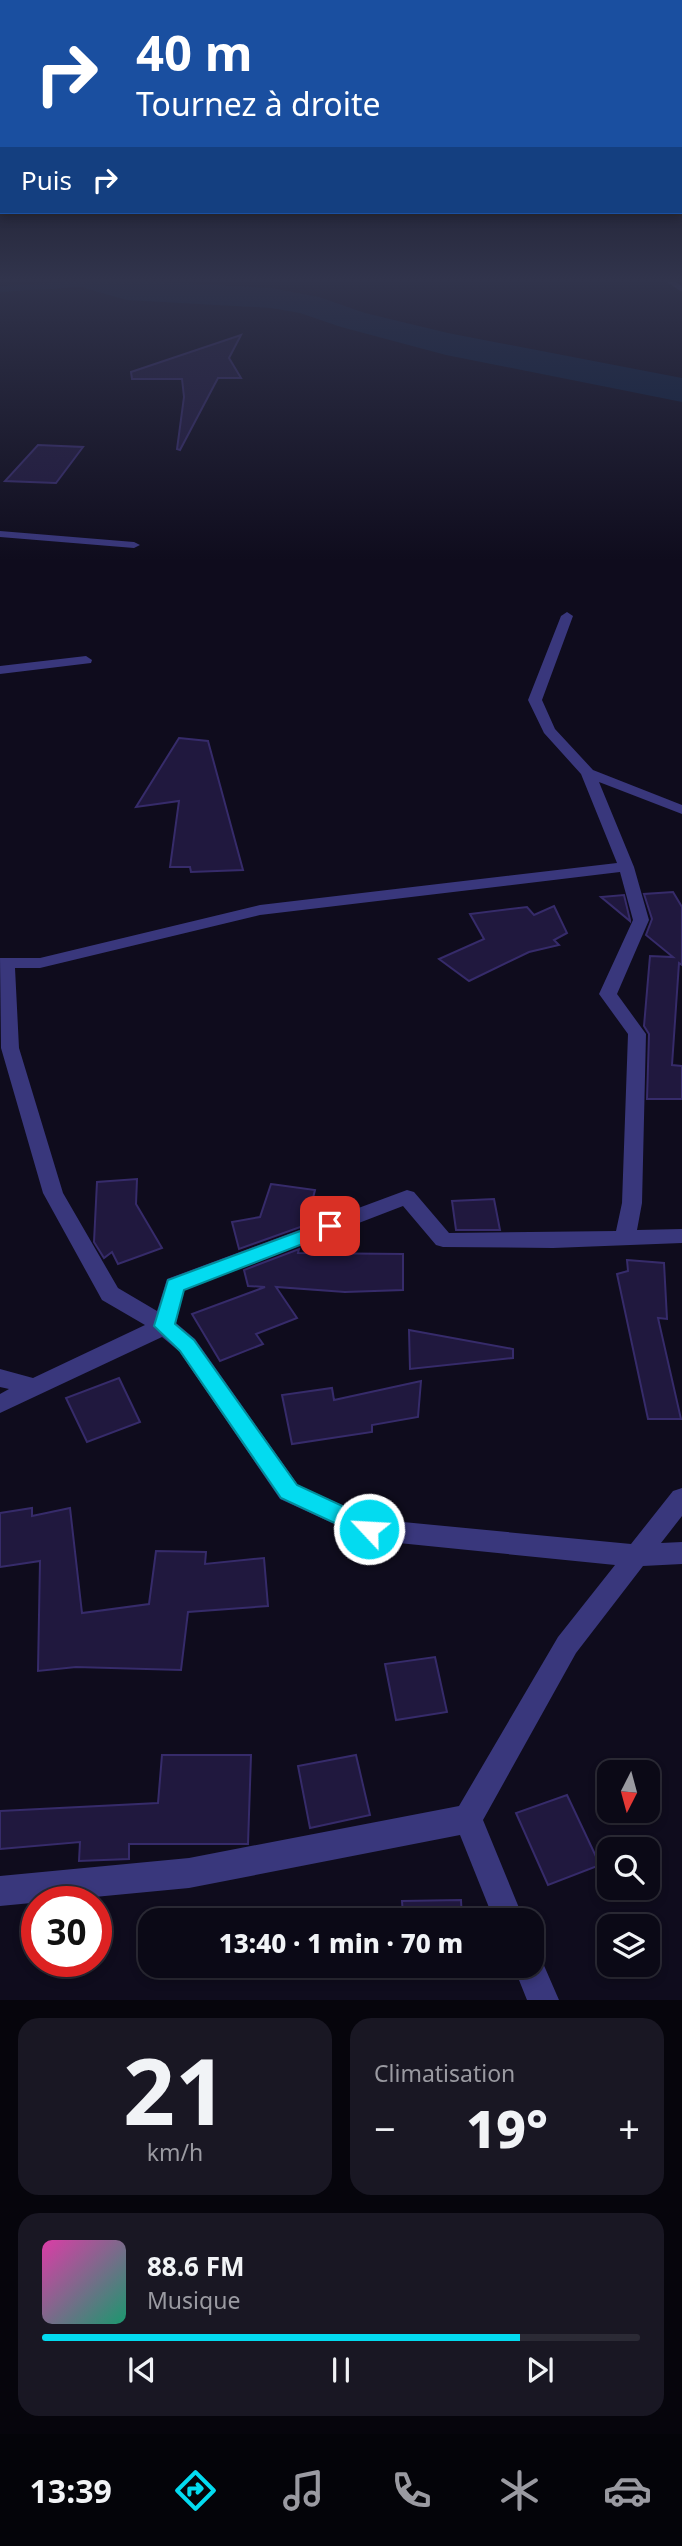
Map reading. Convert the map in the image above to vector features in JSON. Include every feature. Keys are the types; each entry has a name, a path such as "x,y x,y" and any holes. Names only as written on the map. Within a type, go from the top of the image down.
{"street":[{"path":"0,534 134,545"},
{"path":"567,616 535,700 549,730 588,773 626,867 641,920 608,994 637,1034 632,1203 625,1238"},
{"path":"0,670 86,660"},
{"path":"588,773 682,810"},
{"path":"626,867 260,910 40,963 3,963 10,1048 53,1193 110,1294 164,1326 187,1345 289,1492 369,1529 637,1556 682,1553"},
{"path":"0,1404 164,1326 175,1285 407,1197 443,1240 682,1236"},
{"path":"625,1238 682,1245"},
{"path":"0,1378 36,1388"},
{"path":"0,1891 189,1873 468,1819 567,1645 682,1498"},
{"path":"468,1819 504,1908"},
{"path":"534,1978 543,2000"}],"building":[{"path":"131,373 238,373 241,378 218,378 180,450 177,449 184,397 182,379 132,379"},
{"path":"38,445 83,447 56,483 5,481"},
{"path":"179,738 208,741 243,870 191,872 190,867 170,867 179,801 136,807"},
{"path":"673,892 682,907 682,965 679,963 672,1065 682,1066 682,1099 647,1099 649,1034 644,1026 650,956 673,957 646,935 652,919 644,894"},
{"path":"624,895 630,920 630,921 601,897"},
{"path":"554,906 567,933 554,940 559,945 529,952 469,981 439,959 484,939 470,914 527,907 534,915"},
{"path":"137,1179 136,1204 162,1248 118,1264 112,1252 104,1258 94,1242 97,1182"},
{"path":"271,1184 315,1190 306,1225 239,1249 232,1222 260,1217"},
{"path":"494,1199 500,1230 456,1230 452,1201"},
{"path":"299,1249 298,1253 403,1254 403,1290 345,1292 276,1287 297,1318 256,1334 263,1344 220,1361 192,1314 265,1287 248,1286 244,1270"},
{"path":"627,1260 664,1263 667,1319 658,1318 681,1419 648,1419 617,1274 628,1271"},
{"path":"409,1330 513,1349 513,1358 410,1369"},
{"path":"119,1378 140,1422 87,1442 66,1398"},
{"path":"421,1381 418,1417 372,1425 372,1432 292,1444 282,1395 332,1388 334,1400"},
{"path":"32,1508 32,1516 70,1508 82,1613 149,1604 156,1551 206,1552 205,1564 264,1558 268,1606 188,1612 181,1670 76,1667 38,1671 40,1561 0,1567 0,1513"},
{"path":"435,1657 447,1712 396,1720 385,1664"},
{"path":"162,1755 251,1755 248,1844 129,1844 129,1859 79,1861 80,1842 0,1849 0,1811 158,1803"},
{"path":"356,1755 370,1815 310,1828 298,1766"},
{"path":"567,1795 597,1859 597,1866 548,1885 516,1813"},
{"path":"461,1900 461,1908 402,1908 402,1901"}],"waterway":[{"path":"589,373 682,390"}],"route":[{"path":"330,1226 175,1285 164,1326 187,1345 289,1492 369,1529"}]}
